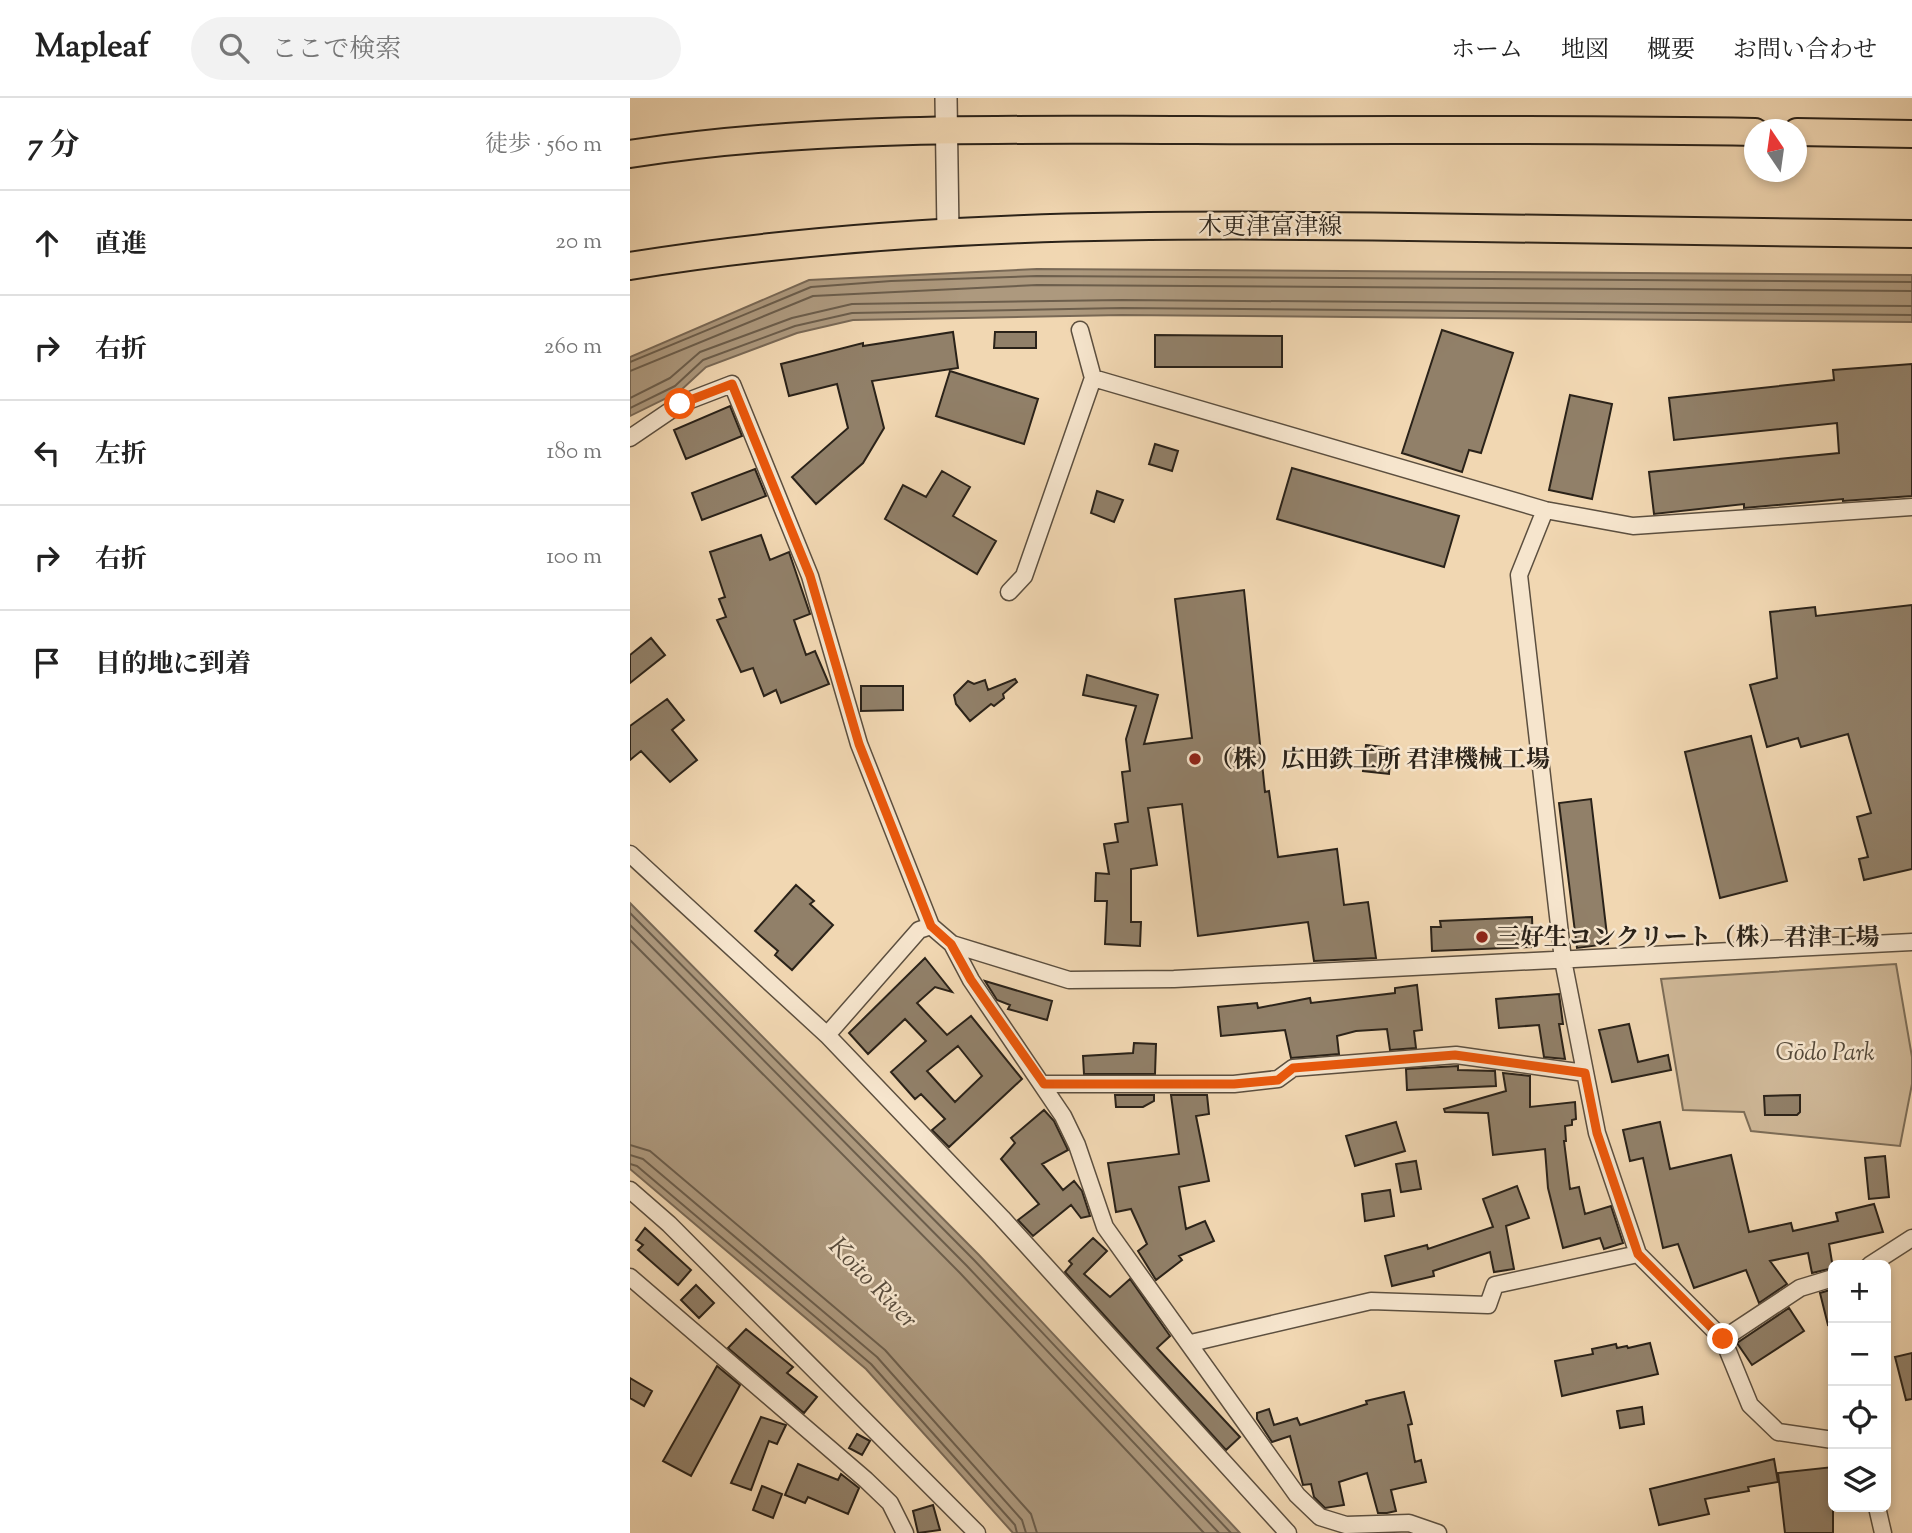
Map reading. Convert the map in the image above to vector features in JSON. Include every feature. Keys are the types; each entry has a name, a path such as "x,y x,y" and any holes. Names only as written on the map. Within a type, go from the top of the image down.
{"main road":[{"path":"630,154 779,139 945,129 1586,128 1744,132"},
{"path":"1807,132 1912,134"},
{"name":"木更津富津線","path":"630,266 789,244 948,232 1303,225 1912,234"}],"street":[{"path":"946,98 948,232"},
{"path":"1009,592 1024,576 1093,378 1080,330"},
{"path":"1093,378 1545,510 1633,526 1912,507"},
{"path":"630,438 680,404 732,384 810,576 859,744 931,926 951,944 971,980 1044,1084 1077,1145 1105,1227 1297,1494 1320,1517 1346,1525 1409,1523 1438,1533"},
{"path":"1545,510 1519,575 1563,960 1597,1133 1638,1254 1723,1339 1750,1405 1778,1432 1828,1439"},
{"path":"630,854 827,1035 1011,1228 1288,1533"},
{"path":"827,1035 919,930 931,926"},
{"path":"951,944 1069,980 1188,978 1912,942"},
{"path":"1044,1084 1234,1084 1278,1080 1293,1068 1455,1055 1585,1073"},
{"path":"630,1190 669,1224 977,1533"},
{"path":"1878,1260 1912,1238"},
{"path":"1191,1343 1371,1301 1488,1305 1495,1285 1638,1254"},
{"path":"630,1277 866,1479 890,1503 905,1533"},
{"path":"1723,1339 1800,1287 1828,1279"},
{"path":"1878,1512 1883,1533"}],"green space":[{"name":"Gōdo Park","path":"1896,964 1912,1057 1912,1084 1900,1146 1751,1131 1744,1112 1683,1110 1661,979"}],"water":[{"path":"1037,269 1912,275 1912,322 1122,315 853,320 797,333 706,367 679,392 630,416 630,357 809,280"},
{"name":"Koito River","path":"630,903 979,1255 1240,1533 1013,1533 866,1369 630,1169"}],"building":[{"path":"1442,330 1513,353 1481,453 1469,450 1462,472 1402,453"},
{"path":"953,332 958,368 872,381 884,428 863,463 816,504 792,477 848,428 837,384 789,396 781,364 863,343 863,346"},
{"path":"995,332 1036,332 1036,348 994,348"},
{"path":"1155,335 1282,336 1282,367 1155,367"},
{"path":"1912,364 1912,496 1744,508 1744,504 1654,514 1649,472 1839,453 1837,423 1674,440 1669,398 1834,380 1833,370"},
{"path":"950,371 1038,399 1024,444 936,416"},
{"path":"1570,395 1612,404 1592,499 1549,490"},
{"path":"730,406 742,436 686,459 674,430"},
{"path":"1155,444 1178,451 1172,471 1149,464"},
{"path":"1292,468 1459,516 1444,567 1277,519"},
{"path":"755,469 766,496 702,520 692,493"},
{"path":"942,471 970,487 953,516 996,541 977,574 885,519 903,485 926,497"},
{"path":"1097,491 1123,500 1114,522 1091,513"},
{"path":"761,535 770,560 789,552 810,614 794,620 806,655 815,651 829,684 781,703 776,690 764,696 753,668 741,672 717,620 726,617 719,599 725,597 710,552"},
{"name":"（株）広田鉄工所 君津機械工場","path":"1244,590 1265,792 1269,791 1278,857 1337,849 1344,905 1368,902 1376,958 1314,961 1308,922 1198,936 1182,804 1148,808 1157,865 1131,869 1131,922 1141,922 1140,946 1105,944 1107,901 1095,901 1096,873 1109,874 1104,844 1118,842 1115,824 1128,822 1122,772 1130,771 1126,739 1136,706 1083,695 1087,675 1158,695 1144,744 1192,738 1175,599"},
{"path":"1912,605 1912,869 1864,880 1859,859 1868,857 1857,817 1871,813 1848,734 1801,747 1798,738 1767,747 1750,685 1777,678 1770,612 1815,607 1816,616"},
{"path":"651,638 665,655 630,683 630,655"},
{"path":"1015,679 1017,682 1003,694 1004,698 994,706 991,704 970,721 956,704 954,695 968,681 974,684 985,680 988,690"},
{"path":"861,686 903,686 903,710 861,711"},
{"path":"667,699 684,720 672,730 697,760 670,782 641,751 630,760 630,726"},
{"path":"1751,736 1787,881 1720,898 1685,752"},
{"path":"1366,745 1391,748 1389,774 1363,771"},
{"path":"1591,799 1608,944 1577,948 1559,803"},
{"path":"796,885 814,901 810,904 833,925 792,970 775,955 778,951 755,931"},
{"name":"三好生コンクリート（株）君津工場","path":"1532,917 1533,947 1432,951 1431,927 1441,927 1440,921"},
{"path":"925,958 952,992 935,987 917,1003 947,1035 971,1016 1022,1079 949,1147 932,1130 945,1119 921,1094 915,1099 891,1072 926,1041 905,1019 868,1054 849,1033","holes":["958,1046 982,1076 955,1102 927,1071"]},
{"path":"985,981 1052,1001 1047,1020 1008,1009 1010,1005 997,1000"},
{"path":"1417,985 1422,1030 1414,1031 1416,1048 1390,1050 1387,1029 1356,1031 1337,1036 1339,1054 1291,1058 1285,1030 1221,1036 1218,1007 1257,1003 1258,1008 1310,998 1311,1003 1395,993 1395,988"},
{"path":"1559,994 1563,1024 1559,1024 1565,1059 1544,1057 1539,1025 1499,1028 1496,999"},
{"path":"1629,1024 1638,1062 1668,1055 1671,1070 1612,1082 1599,1030"},
{"path":"1134,1043 1156,1044 1155,1074 1084,1074 1083,1056 1133,1053"},
{"path":"1458,1066 1458,1070 1495,1071 1496,1086 1407,1090 1406,1069"},
{"path":"1503,1073 1530,1076 1530,1107 1575,1102 1576,1119 1572,1120 1572,1125 1565,1126 1564,1141 1570,1189 1579,1187 1585,1214 1611,1206 1623,1243 1604,1249 1600,1238 1563,1248 1548,1188 1545,1149 1493,1155 1488,1113 1445,1112 1444,1109 1506,1091"},
{"path":"1115,1095 1154,1095 1154,1101 1143,1107 1116,1107"},
{"path":"1171,1095 1207,1095 1209,1114 1196,1116 1209,1181 1179,1187 1186,1229 1205,1221 1214,1241 1179,1256 1182,1260 1156,1280 1138,1251 1147,1244 1131,1209 1116,1212 1108,1163 1179,1154"},
{"path":"1800,1095 1800,1112 1797,1115 1765,1115 1764,1096"},
{"path":"1044,1110 1054,1121 1068,1150 1042,1164 1063,1190 1074,1181 1082,1191 1090,1216 1081,1218 1071,1205 1033,1236 1018,1220 1039,1204 1001,1159 1015,1143 1011,1138"},
{"path":"1396,1122 1405,1151 1355,1166 1346,1136"},
{"path":"1660,1122 1670,1169 1731,1155 1749,1232 1791,1223 1793,1231 1838,1221 1836,1213 1874,1204 1883,1232 1829,1244 1832,1260 1828,1260 1828,1269 1812,1273 1808,1253 1770,1261 1787,1284 1759,1303 1746,1270 1694,1288 1678,1244 1663,1248 1643,1158 1630,1161 1623,1130"},
{"path":"1885,1156 1889,1197 1869,1199 1865,1158"},
{"path":"1416,1161 1421,1189 1401,1192 1396,1164"},
{"path":"1517,1186 1529,1218 1506,1226 1514,1269 1494,1272 1490,1252 1433,1271 1434,1276 1392,1286 1385,1256 1427,1245 1428,1249 1493,1227 1483,1199"},
{"path":"1390,1190 1394,1216 1365,1221 1362,1194"},
{"path":"645,1228 691,1270 678,1285 638,1250 643,1245 636,1240"},
{"path":"1093,1238 1107,1251 1084,1274 1110,1297 1130,1279 1170,1336 1157,1348 1240,1437 1226,1450 1065,1272 1072,1264 1069,1261"},
{"path":"696,1285 714,1303 699,1318 681,1300"},
{"path":"1828,1291 1828,1325 1820,1293"},
{"path":"1789,1308 1804,1331 1752,1365 1737,1343"},
{"path":"746,1329 793,1367 787,1373 817,1397 804,1413 728,1348"},
{"path":"1650,1343 1658,1374 1562,1396 1555,1361 1593,1354 1592,1349 1616,1344 1617,1348 1628,1348"},
{"path":"1912,1353 1912,1399 1906,1400 1895,1357"},
{"path":"717,1366 740,1385 691,1476 663,1461"},
{"path":"630,1378 652,1391 644,1406 630,1398"},
{"path":"1404,1392 1412,1424 1408,1425 1415,1462 1421,1460 1426,1482 1391,1490 1396,1511 1387,1513 1378,1513 1367,1473 1339,1482 1344,1505 1325,1508 1314,1497 1311,1484 1303,1485 1290,1436 1272,1442 1257,1419 1257,1413 1269,1409 1274,1425 1297,1418 1300,1425 1367,1404 1366,1401"},
{"path":"1642,1407 1644,1424 1620,1428 1617,1411"},
{"path":"761,1417 786,1425 777,1444 769,1441 751,1490 731,1483"},
{"path":"857,1434 870,1441 862,1455 849,1448"},
{"path":"1774,1459 1778,1482 1748,1487 1749,1491 1705,1499 1709,1514 1659,1525 1650,1489"},
{"path":"798,1464 838,1480 841,1474 859,1488 848,1514 808,1497 805,1503 785,1495"},
{"path":"1828,1468 1828,1512 1833,1512 1833,1533 1785,1533 1778,1473"},
{"path":"762,1486 782,1494 773,1518 753,1510"},
{"path":"933,1505 940,1530 918,1533 913,1511"}],"place":[{"name":"（株）広田鉄工所 君津機械工場","path":"1195,759"},
{"name":"三好生コンクリート（株）君津工場","path":"1482,937"}],"route":[{"path":"680,404 732,384 810,576 859,744 931,926 951,944 971,980 1044,1084 1234,1084 1278,1080 1293,1068 1455,1055 1585,1073 1597,1133 1638,1254 1723,1339"}]}
